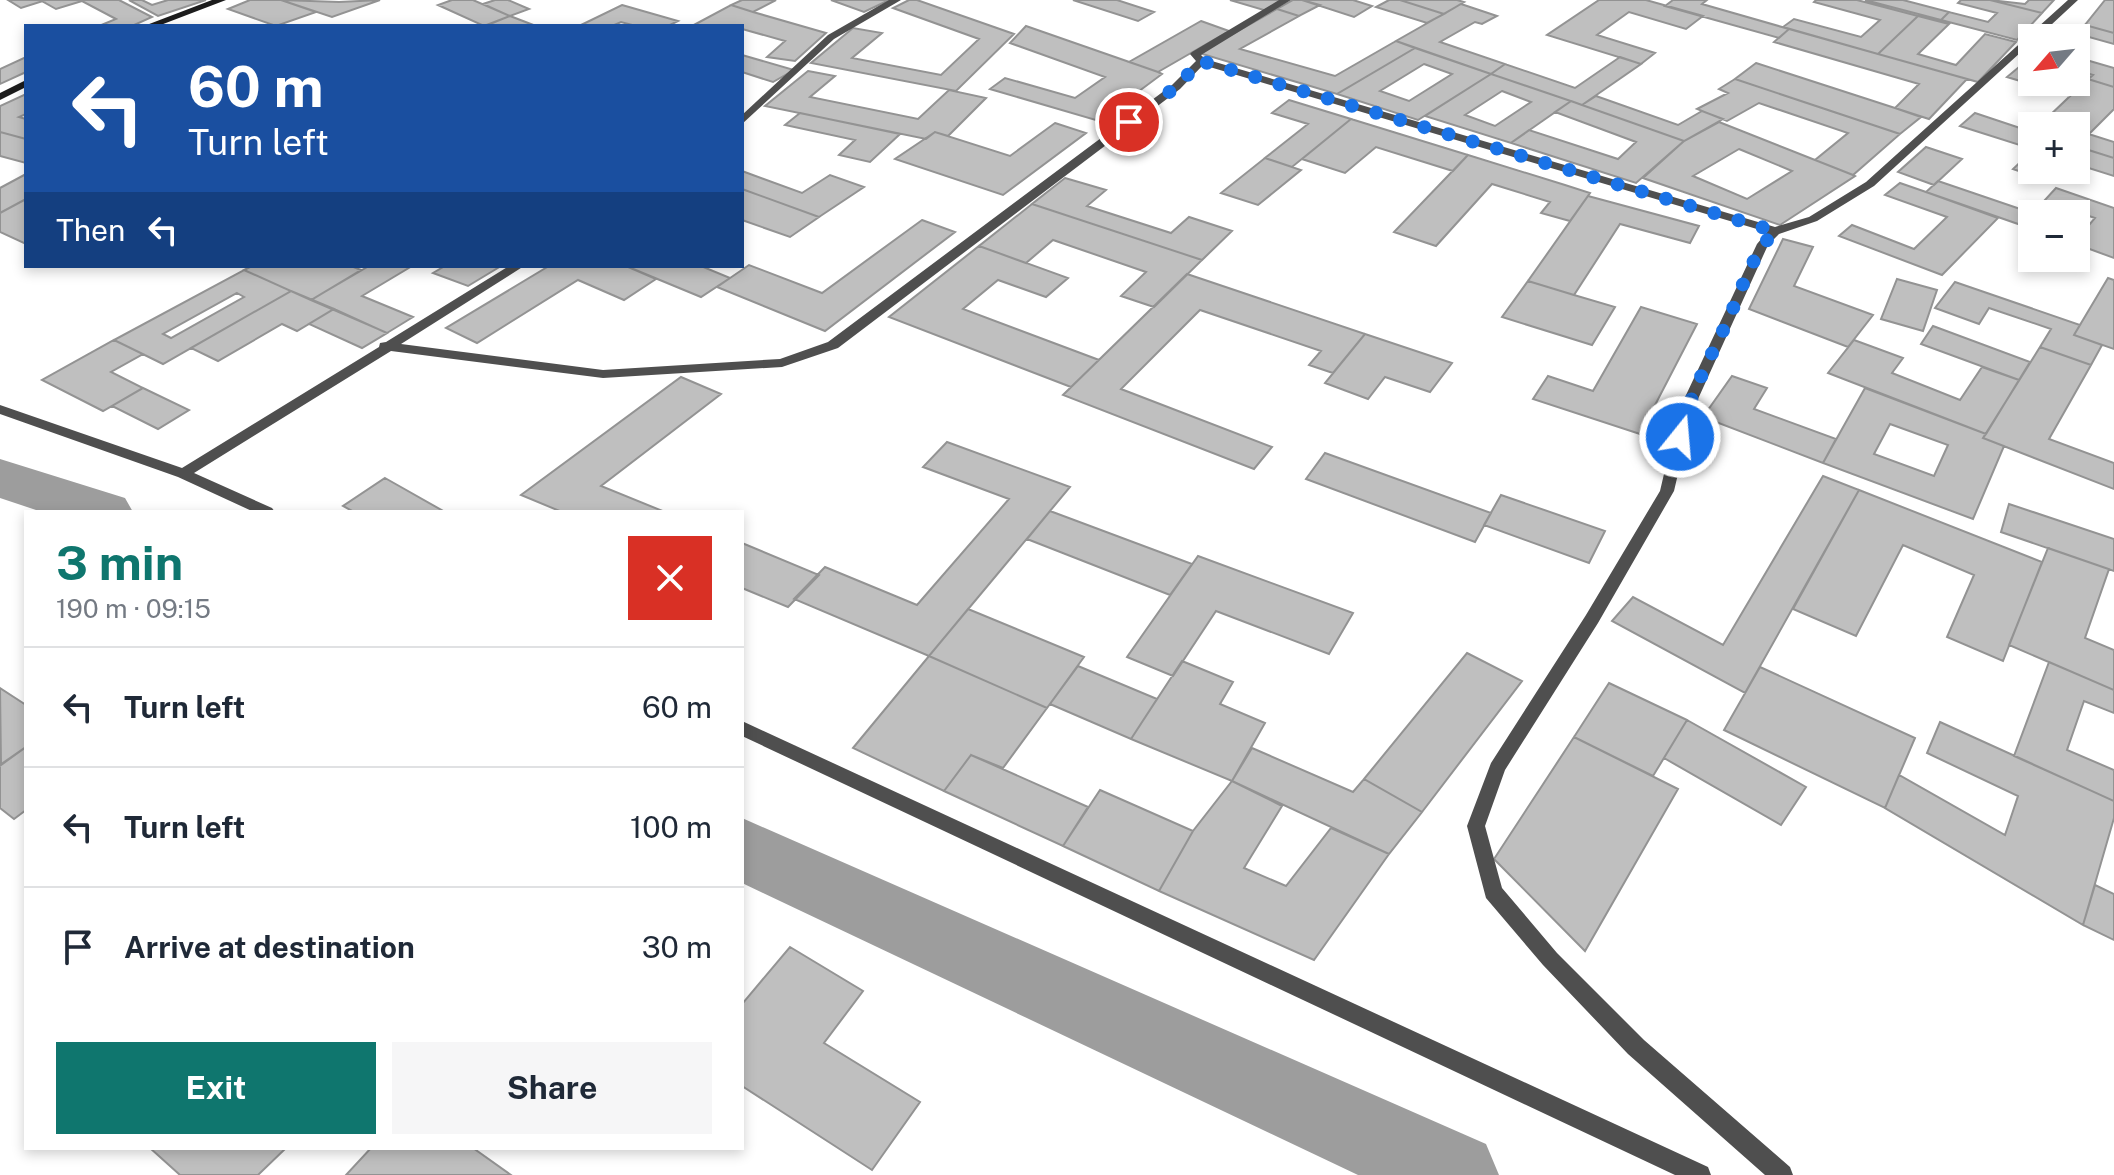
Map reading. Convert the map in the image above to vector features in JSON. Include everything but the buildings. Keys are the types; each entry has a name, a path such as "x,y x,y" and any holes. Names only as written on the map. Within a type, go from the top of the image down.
{"street":[{"path":"155,24 221,0"},
{"path":"744,119 831,37 896,0"},
{"path":"1286,0 1195,54 1201,61 1775,231"},
{"path":"1782,1175 1636,1047 1550,959 1493,892 1476,826 1497,768 1592,619 1667,491 1686,410 1763,244 1775,231 1813,219 1870,184 2073,0"},
{"path":"385,346 603,374 782,363 833,345 1140,115 1176,87 1201,61"},
{"path":"0,97 24,84"},
{"path":"183,474 515,268"},
{"path":"0,409 183,474 263,510"},
{"path":"744,729 1700,1175"}],"waterway":[{"path":"0,478 98,510"},
{"path":"744,850 1455,1175"}],"route":[{"path":"1129,122 1176,87 1201,61 1775,231 1763,244 1749,271 1686,410 1680,437"}]}
